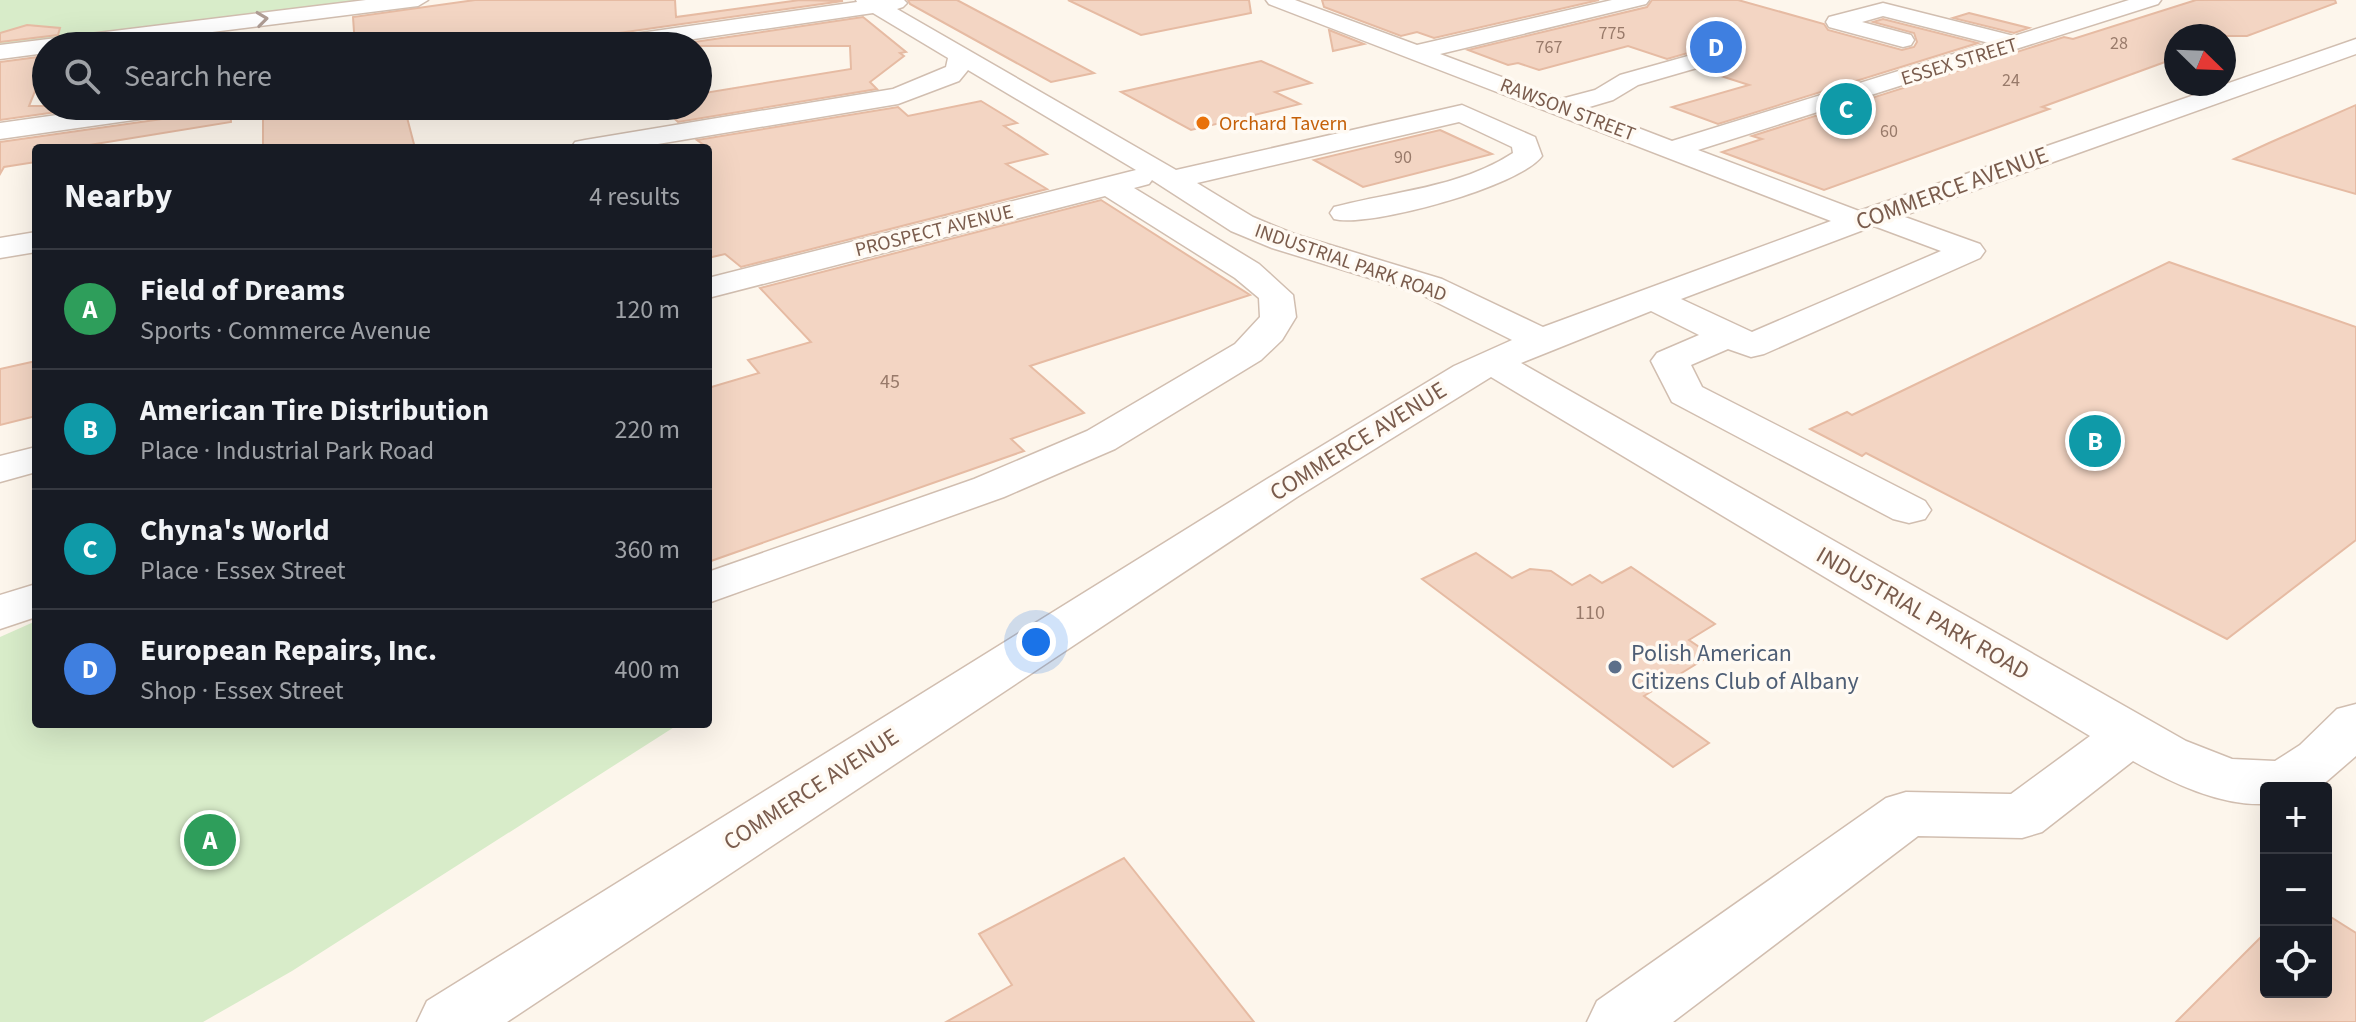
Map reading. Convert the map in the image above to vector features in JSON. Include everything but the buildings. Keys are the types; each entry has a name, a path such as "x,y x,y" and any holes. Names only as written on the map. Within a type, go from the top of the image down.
{"street":[{"path":"159,32 418,0"},
{"path":"688,32 872,3 918,0"},
{"name":"RAWSON STREET","path":"1276,0 1674,149 1969,251 1751,346 1729,335"},
{"path":"1418,52 1639,0"},
{"name":"ESSEX STREET","path":"1674,149 2151,0"},
{"name":"INDUSTRIAL PARK ROAD","path":"872,3 1253,229 1430,286 1541,340"},
{"path":"1903,40 1837,22 1883,9 2016,43"},
{"path":"1852,40 1944,66"},
{"path":"0,52 32,48"},
{"name":"COMMERCE AVENUE","path":"451,1022 1439,389 1541,340 1867,218 2348,53"},
{"path":"898,96 950,76 957,69 961,54"},
{"path":"1563,107 1604,95 1629,80 1720,54"},
{"path":"609,144 1000,77"},
{"name":"PROSPECT AVENUE","path":"712,287 1110,186 1462,113 1525,143 1528,156 1516,166 1493,176 1373,211 1345,213"},
{"path":"0,131 77,120"},
{"path":"712,587 989,488 1101,440 1212,377 1261,342 1278,317 1276,295 1247,271 1110,186"},
{"path":"0,248 32,243"},
{"path":"1653,299 1729,335"},
{"path":"1729,335 1670,361 1686,394 1909,510"},
{"name":"INDUSTRIAL PARK ROAD","path":"1493,362 2130,735 2202,771 2230,779 2268,782 2297,776 2356,723"},
{"path":"0,469 32,460"},
{"path":"0,613 32,601"},
{"path":"1621,1022 1906,814 2022,816 2130,735"}],"green space":[{"path":"0,0 366,0 100,32 32,32 32,40 0,44"},
{"path":"32,623 32,728 673,728 292,971 203,1022 0,1022 0,637"}],"place":[{"name":"European Repairs, Inc.","path":"1716,47"},
{"name":"Chyna's World","path":"1846,109"},
{"name":"Orchard Tavern","path":"1203,123"},
{"name":"American Tire Distribution","path":"2095,441"},
{"name":"Polish American Citizens Club of Albany","path":"1615,667"},
{"name":"Field of Dreams","path":"210,840"}]}
